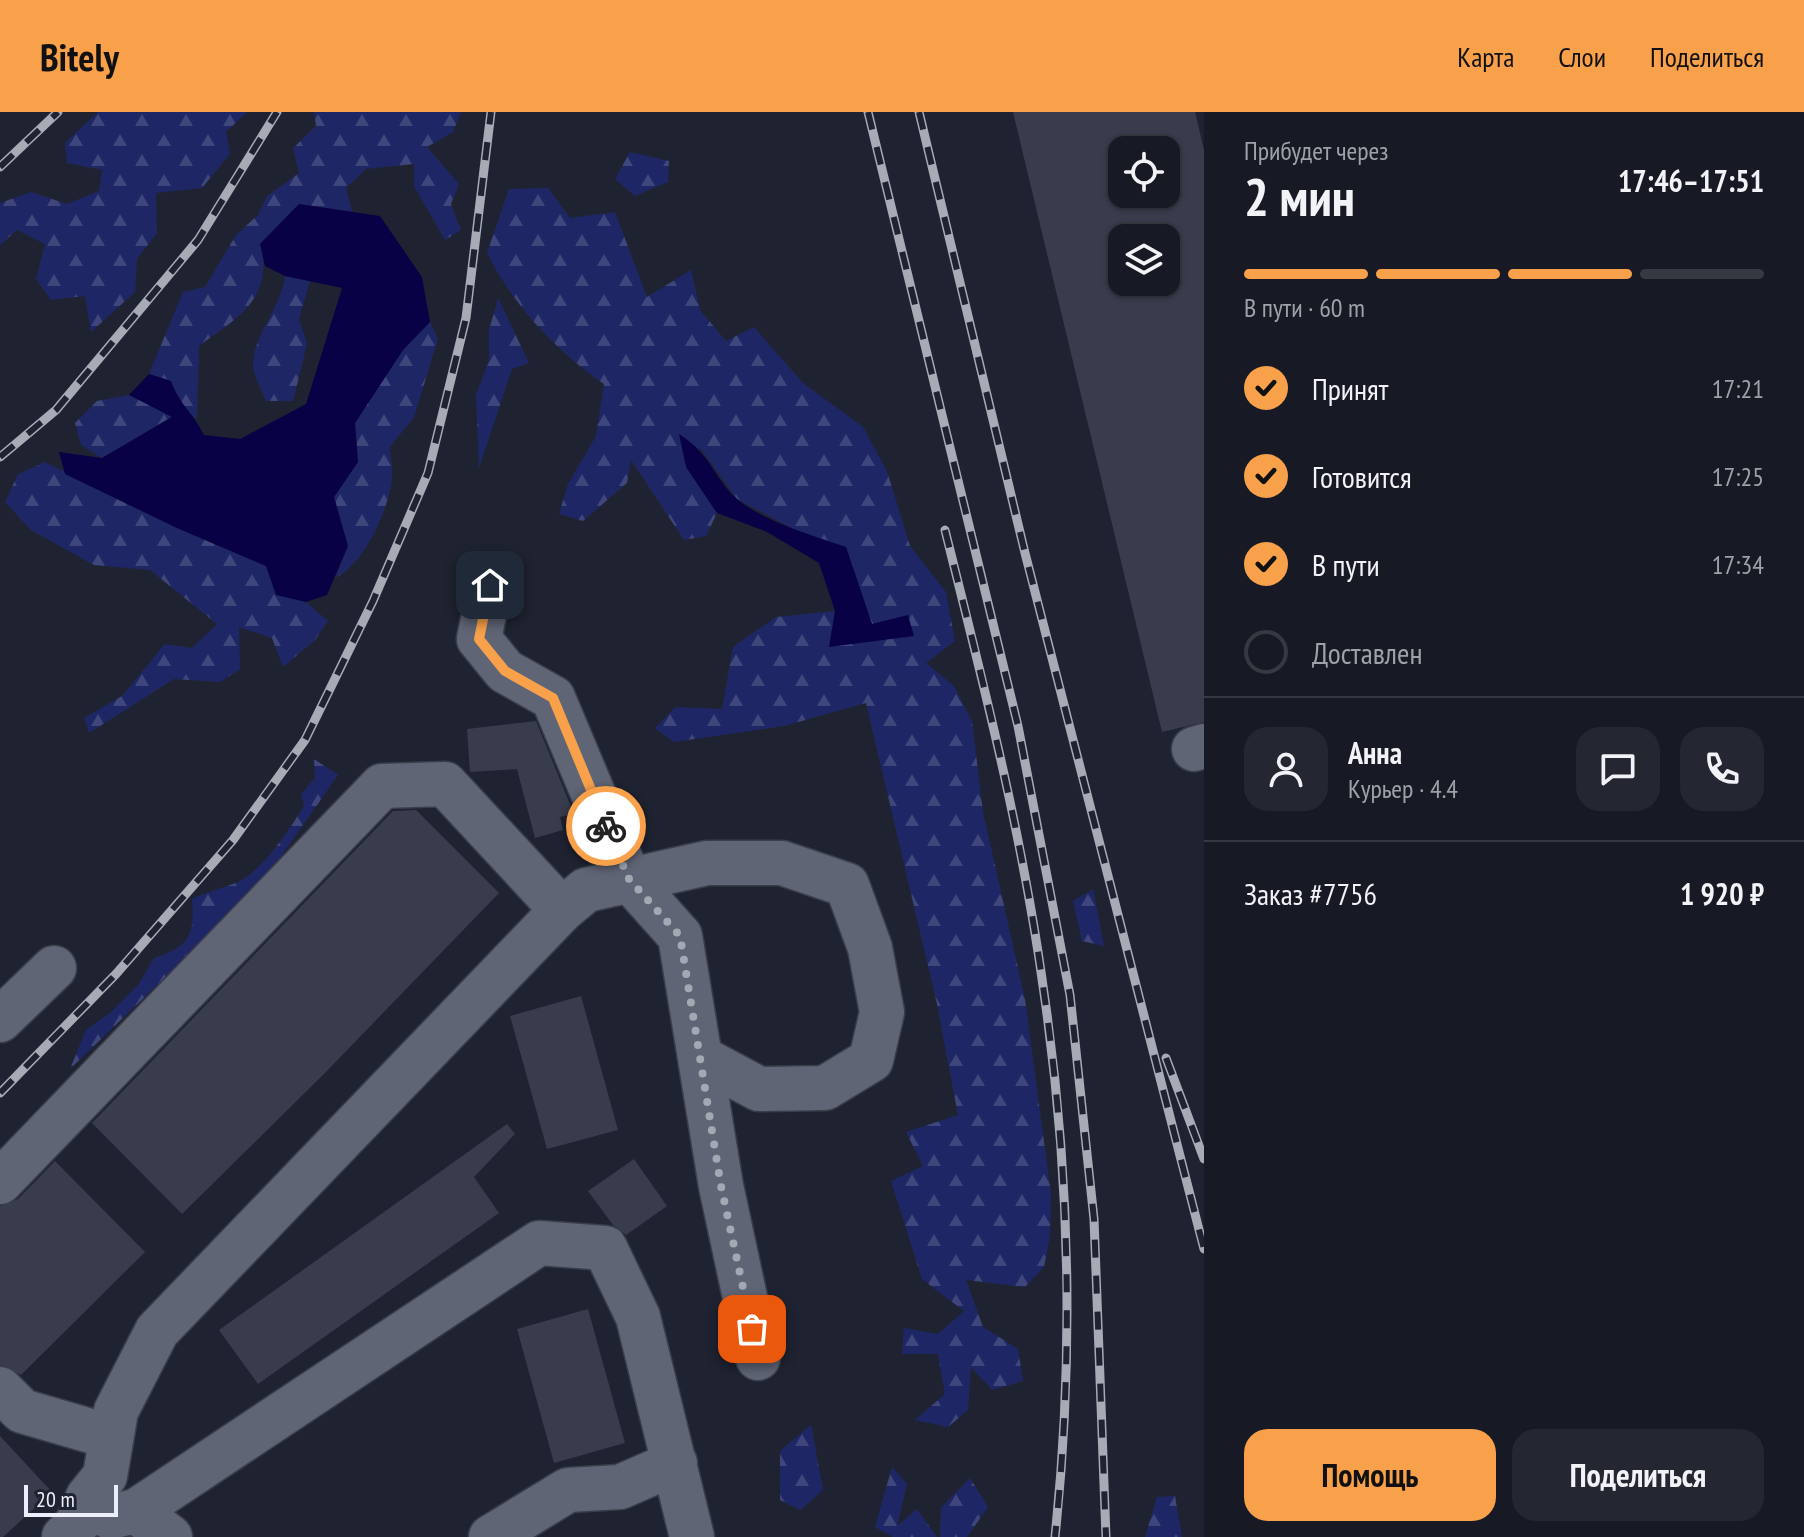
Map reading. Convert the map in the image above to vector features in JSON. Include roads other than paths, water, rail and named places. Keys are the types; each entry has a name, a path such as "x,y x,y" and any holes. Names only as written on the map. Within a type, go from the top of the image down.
{"lane":[{"path":"490,585 479,639 505,671 553,698 629,879 680,936 721,1186 758,1358"},
{"path":"0,1182 382,786 445,784 562,910"},
{"path":"70,1530 88,1497 105,1476 116,1411 157,1331 562,910 586,890 707,863 782,863 847,885 870,948 882,1012 871,1060 825,1088 759,1089 701,1058"},
{"path":"0,1020 54,968"},
{"path":"70,1530 136,1511 539,1243 605,1248 638,1317 692,1537"},
{"path":"0,1389 22,1411 111,1437"},
{"path":"491,1537 568,1490 620,1487 675,1463"},
{"path":"136,1511 170,1537"}],"railway":[{"path":"0,167 58,112"},
{"path":"0,457 56,410 198,240 277,112"},
{"path":"0,1093 116,974 233,840 305,740 373,601 428,473 466,318 491,112"},
{"path":"868,112 1018,726 1070,995 1094,1219 1106,1537"},
{"path":"919,112 1025,553 1204,1249"},
{"path":"945,530 1025,876 1053,1060 1064,1196 1067,1333 1055,1537"},
{"path":"1166,1058 1204,1159"}]}
